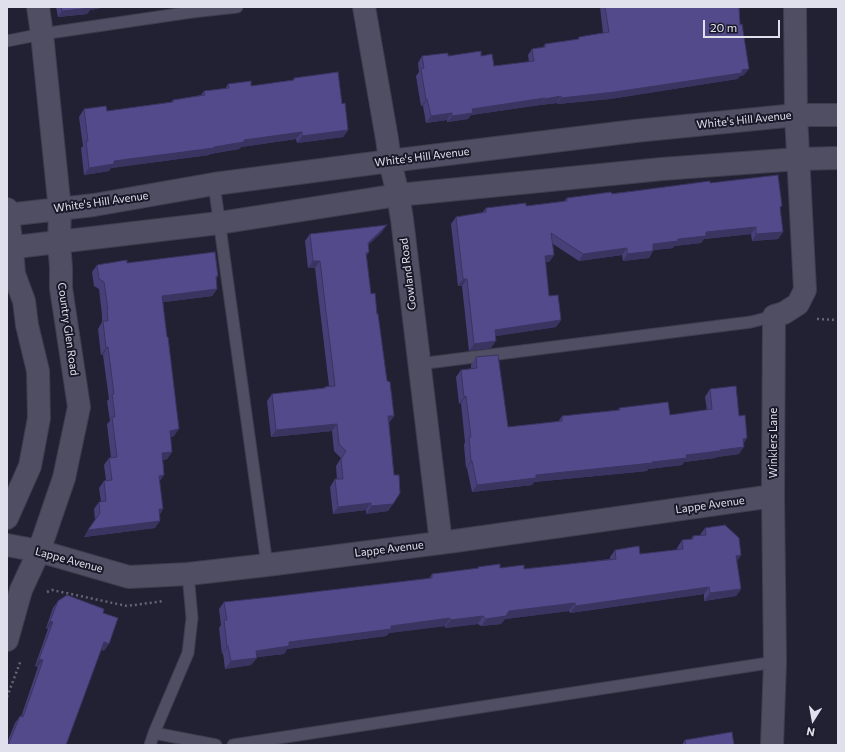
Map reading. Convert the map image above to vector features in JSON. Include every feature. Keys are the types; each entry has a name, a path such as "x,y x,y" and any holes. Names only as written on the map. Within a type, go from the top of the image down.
{"street":[{"name":"Country Glen Road","path":"7,640 21,590 39,551 64,478 79,407 61,288 59,242 60,209 38,7"},
{"name":"Gowland Road","path":"364,7 390,161 402,219 441,543"},
{"path":"774,316 784,313 798,304 805,290 796,115 795,7"},
{"name":"White's Hill Avenue","path":"7,213 94,205 214,184 635,131 796,115 838,115"},
{"path":"10,248 219,223 398,195 662,169 798,159 838,158"},
{"path":"7,213 14,274 24,301 27,325 38,371 39,418 30,466 7,518"},
{"name":"Winklers Lane","path":"772,745 775,662 773,496 774,316"},
{"name":"Lappe Avenue","path":"7,545 39,551 129,577 188,574 441,543 773,496"}],"lane":[{"path":"7,41 192,9 237,7"},
{"path":"214,184 267,565"},
{"path":"419,364 751,322 774,316"},
{"path":"150,745 188,653 192,618 188,574"},
{"path":"233,745 775,662"},
{"path":"154,733 216,745"}],"building":[{"path":"61,7 91,7 92,8 62,11"},
{"path":"605,7 739,7 740,25 742,24 749,69 742,70 742,73 615,92 561,98 561,96 472,109 473,113 452,116 452,113 431,116 427,99 426,100 421,69 424,68 422,56 448,53 448,56 481,51 481,56 492,54 494,66 534,61 532,49 545,47 545,44 579,39 579,37 609,32"},
{"path":"338,72 342,104 345,103 348,130 302,136 302,132 244,140 244,142 214,148 114,161 114,164 89,168 86,141 88,141 84,109 106,106 107,111 173,102 173,100 205,95 204,91 229,88 228,84 251,81 251,86"},
{"path":"778,175 782,206 780,207 783,232 756,234 756,227 706,232 706,236 678,239 678,241 653,244 653,251 627,254 627,248 583,254 551,233 554,255 545,256 549,296 558,295 561,320 495,330 496,341 474,344 467,279 463,279 456,217 486,212 486,208 526,203 526,206 567,201 567,198 611,192 612,194 710,181 710,183"},
{"path":"387,225 368,243 369,252 366,253 371,294 375,293 387,381 390,382 394,416 388,416 394,475 399,475 400,493 393,504 371,506 371,503 338,507 335,479 343,479 341,459 346,451 339,444 337,424 276,430 272,394 335,386 320,261 313,261 310,234"},
{"path":"215,252 218,276 216,276 217,289 162,296 179,429 170,431 172,452 162,453 164,475 159,476 163,509 159,509 160,521 88,530 100,513 99,502 106,501 104,481 112,480 109,458 117,457 112,417 115,417 112,394 114,394 103,321 108,321 108,309 104,282 99,279 97,265 127,260 127,263"},
{"path":"498,355 508,427 562,421 562,416 620,410 619,408 668,402 670,415 712,409 710,389 736,386 739,416 745,415 747,438 743,439 744,447 686,455 687,458 652,463 536,475 536,478 477,485 471,461 469,437 471,437 461,370 477,368 476,357"},
{"path":"725,525 739,538 741,555 736,556 741,589 710,593 709,587 575,606 575,603 509,611 506,616 486,619 483,616 450,620 450,618 391,626 391,629 289,642 289,646 256,651 257,658 231,661 227,646 224,620 227,620 224,602 432,578 432,574 500,564 500,568 524,565 524,569 616,559 615,550 639,546 640,554 683,549 682,540 693,539 693,536 706,535 705,528"},
{"path":"67,595 104,609 103,613 118,618 109,644 104,642 66,745 8,745 20,716 23,717 43,660 39,659 53,622 50,621 58,601"},
{"path":"732,732 734,745 686,745 685,740"}]}
